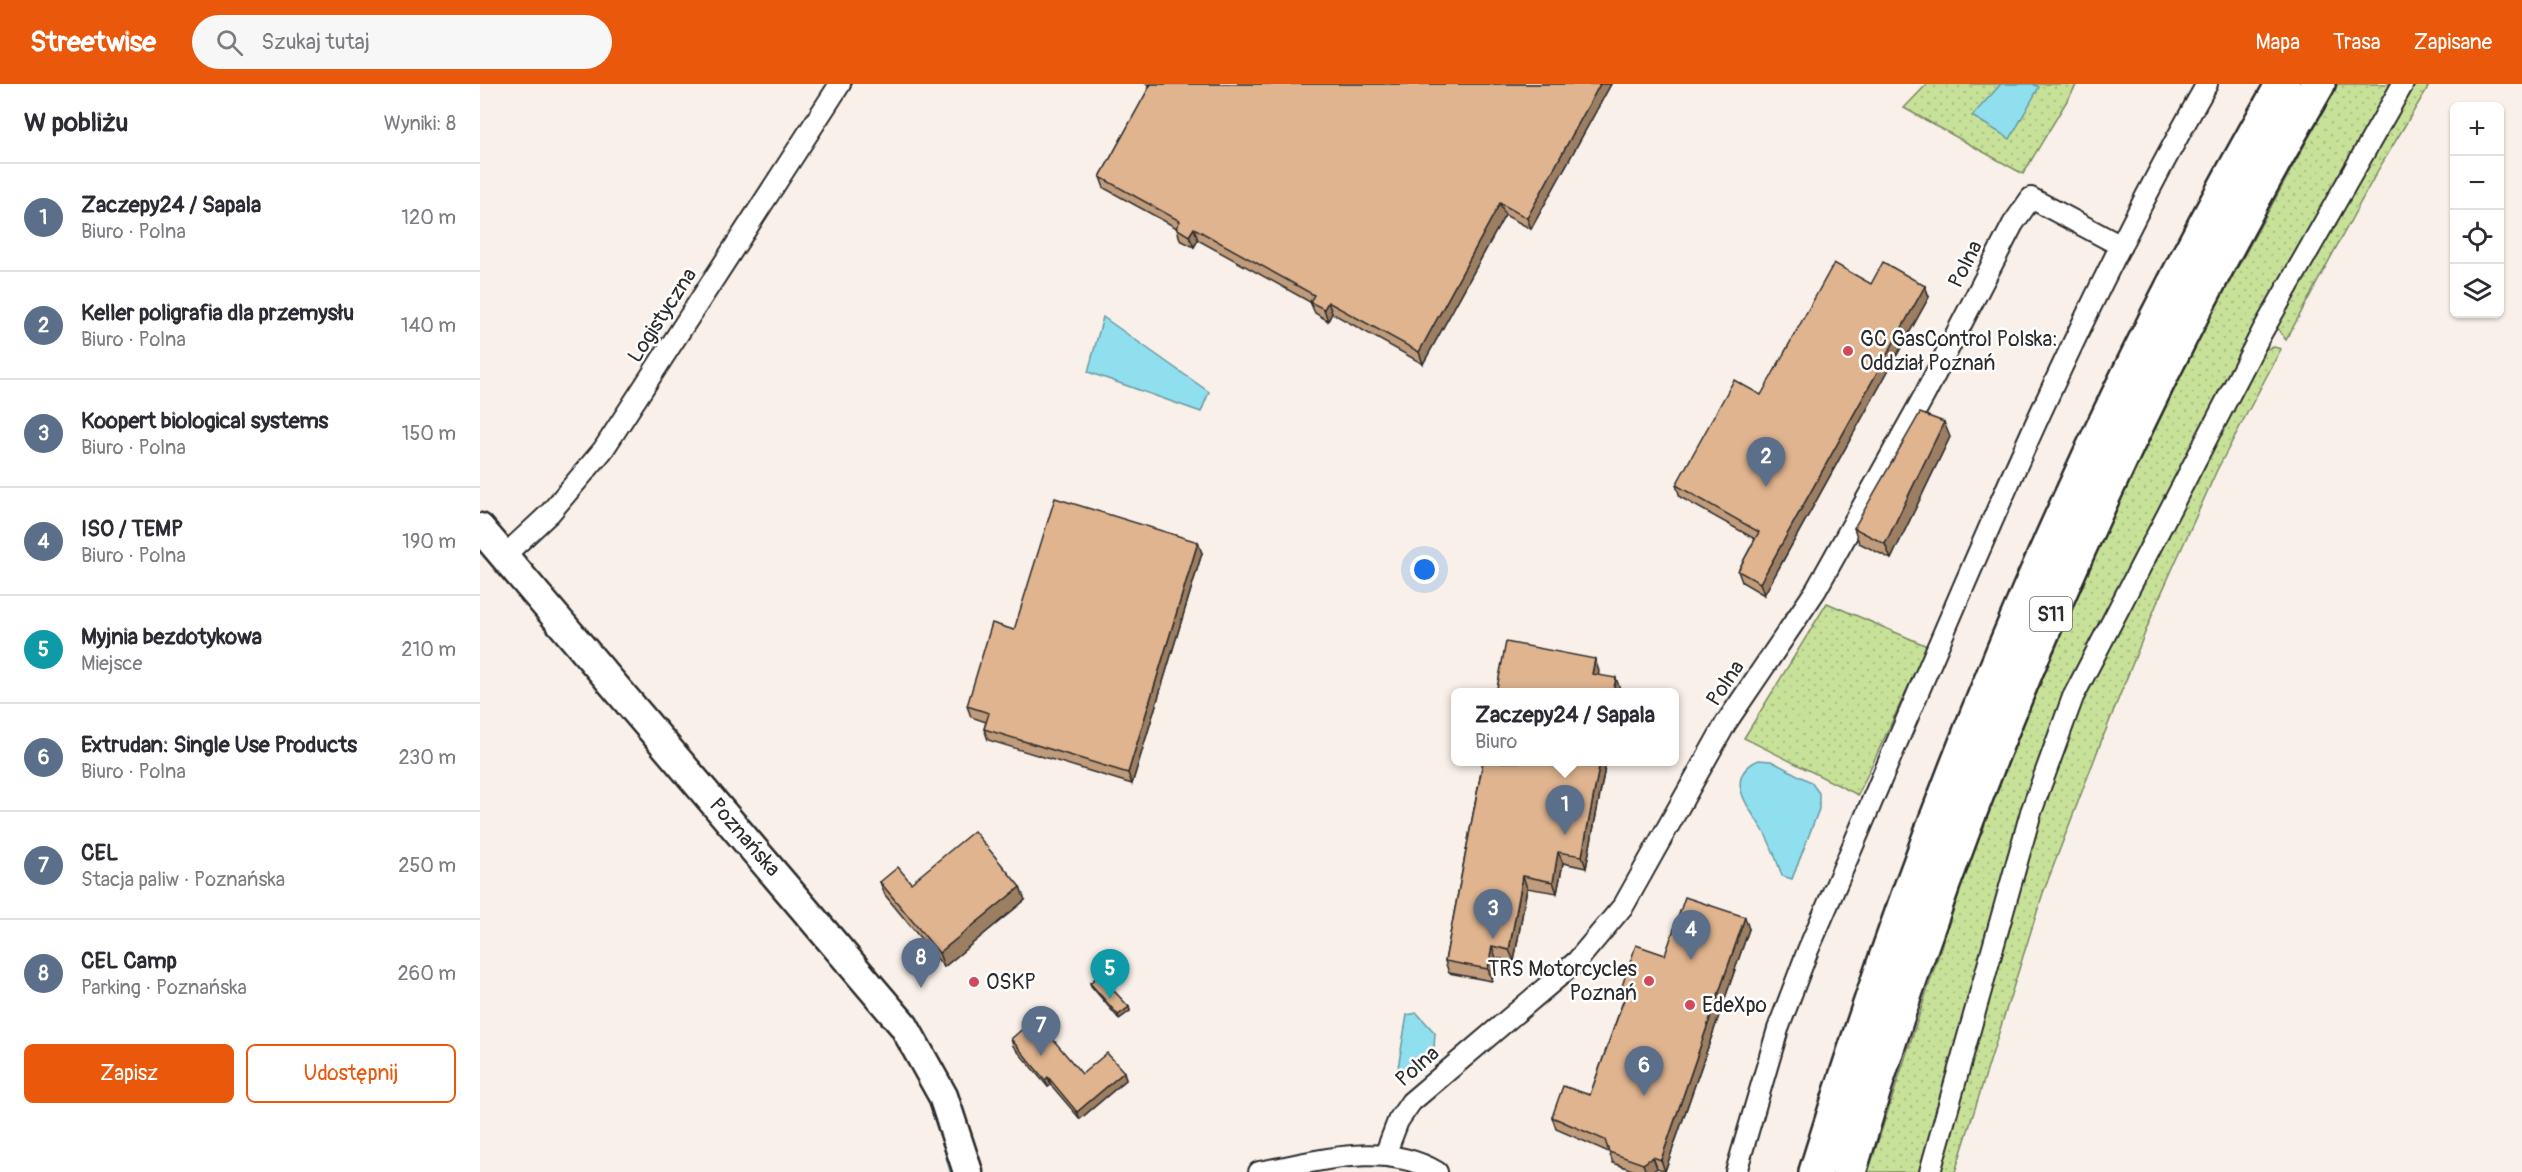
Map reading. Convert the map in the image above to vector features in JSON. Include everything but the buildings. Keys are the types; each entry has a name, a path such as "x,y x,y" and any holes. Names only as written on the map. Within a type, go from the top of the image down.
{"highway":[{"name":"S11","path":"1816,1172 1866,1014 1928,837 2024,598 2139,352 2221,194 2283,84"},
{"name":"S11","path":"1849,1172 1898,1013 1942,887 2050,617 2163,372 2245,213 2318,84"}],"street":[{"name":"Logistyczna","path":"504,556 550,513 603,450 840,84"},
{"path":"1736,1172 1778,1029 1808,950 2002,501 2066,359 2121,246 2207,84"},
{"path":"1930,1172 2031,812 2054,743 2073,697 2262,332 2403,84"},
{"name":"Polna","path":"1385,1155 1398,1121 1411,1102 1577,961 1624,905 1726,723 1816,590 1924,396 2013,224 2031,198 2121,246"},
{"name":"Poznańska","path":"480,528 904,1026 943,1096 968,1172"},
{"path":"1259,1172 1349,1156 1385,1155 1409,1160 1437,1172"}],"green space":[{"path":"1927,84 2077,84 2023,174 1904,108"},
{"path":"2338,84 2393,84 2253,331 2175,478 2094,634 2045,741 2015,835 1921,1172 1868,1172 1969,862 2033,701 2112,517 2205,327"},
{"path":"2413,84 2430,84 2378,170 2286,340 2277,327 2278,317"},
{"path":"2274,347 2281,349 2217,470 2157,603 2101,742 2043,893 1955,1172 1938,1172 2046,792 2069,735 2119,623 2175,513 2262,350"},
{"path":"1827,603 1927,646 1858,795 1744,738"}],"water":[{"path":"2001,84 2033,84 2039,87 2010,139 1972,116"},
{"path":"1103,317 1209,392 1201,412 1088,372"},
{"path":"1758,760 1771,761 1811,782 1819,793 1819,809 1792,879 1782,876 1767,837 1742,794 1740,785 1742,776 1747,768"},
{"path":"1417,1013 1435,1033 1434,1048 1404,1074 1398,1068 1407,1015"}],"waterway":[{"path":"946,1150 952,1172"}],"place":[{"name":"GC GasControl Polska: Oddział Poznań","path":"1848,351"},
{"name":"Keller poligrafia dla przemysłu","path":"1766,487"},
{"name":"Zaczepy24 / Sapala","path":"1565,835"},
{"name":"Koopert biological systems","path":"1493,939"},
{"name":"ISO / TEMP","path":"1691,960"},
{"name":"TRS Motorcycles Poznań","path":"1649,981"},
{"name":"OSKP","path":"974,982"},
{"name":"CEL Camp","path":"921,988"},
{"name":"Myjnia bezdotykowa","path":"1110,999"},
{"name":"EdeXpo","path":"1690,1005"},
{"name":"CEL","path":"1041,1056"},
{"name":"Extrudan: Single Use Products","path":"1644,1096"}]}
